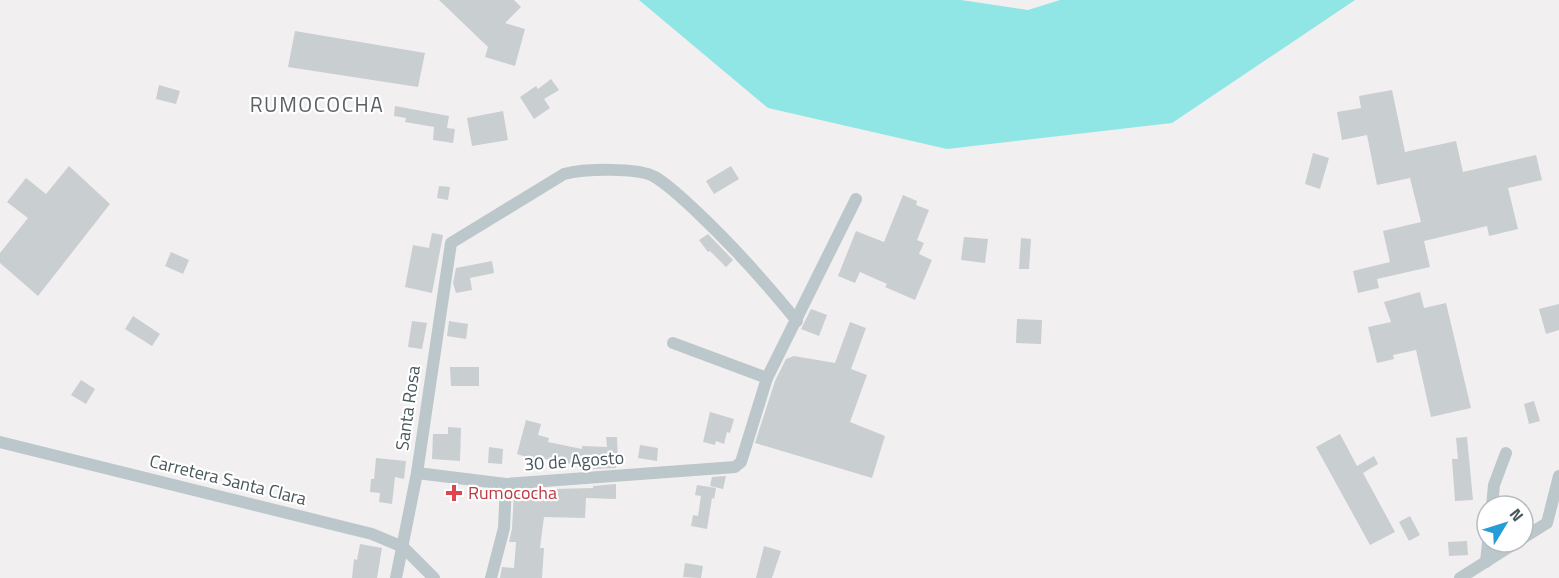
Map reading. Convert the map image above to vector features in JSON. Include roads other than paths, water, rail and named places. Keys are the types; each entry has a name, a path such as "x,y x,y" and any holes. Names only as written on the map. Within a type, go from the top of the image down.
{"street":[{"name":"Santa Rosa","path":"396,578 417,473 451,243 564,174 579,170 618,170 653,176 682,198 719,233 797,321"},
{"path":"673,343 767,378 856,199"},
{"name":"30 de Agosto","path":"417,473 506,484 735,467 741,462 767,378"},
{"name":"Carretera Santa Clara","path":"0,442 359,530 403,547 434,578"},
{"path":"1493,494 1494,485 1506,453"},
{"path":"1535,530 1547,523 1559,476"},
{"path":"491,578 504,528 506,484"},
{"path":"1486,562 1487,554"},
{"path":"1460,578 1498,554"}],"water":[{"path":"639,0 961,0 1028,10 1060,0 1355,0 1172,123 947,149 768,108"}],"place":[{"name":"Rumococha","path":"454,493"}],"district":[{"name":"RUMOCOCHA","path":"317,105"}]}
